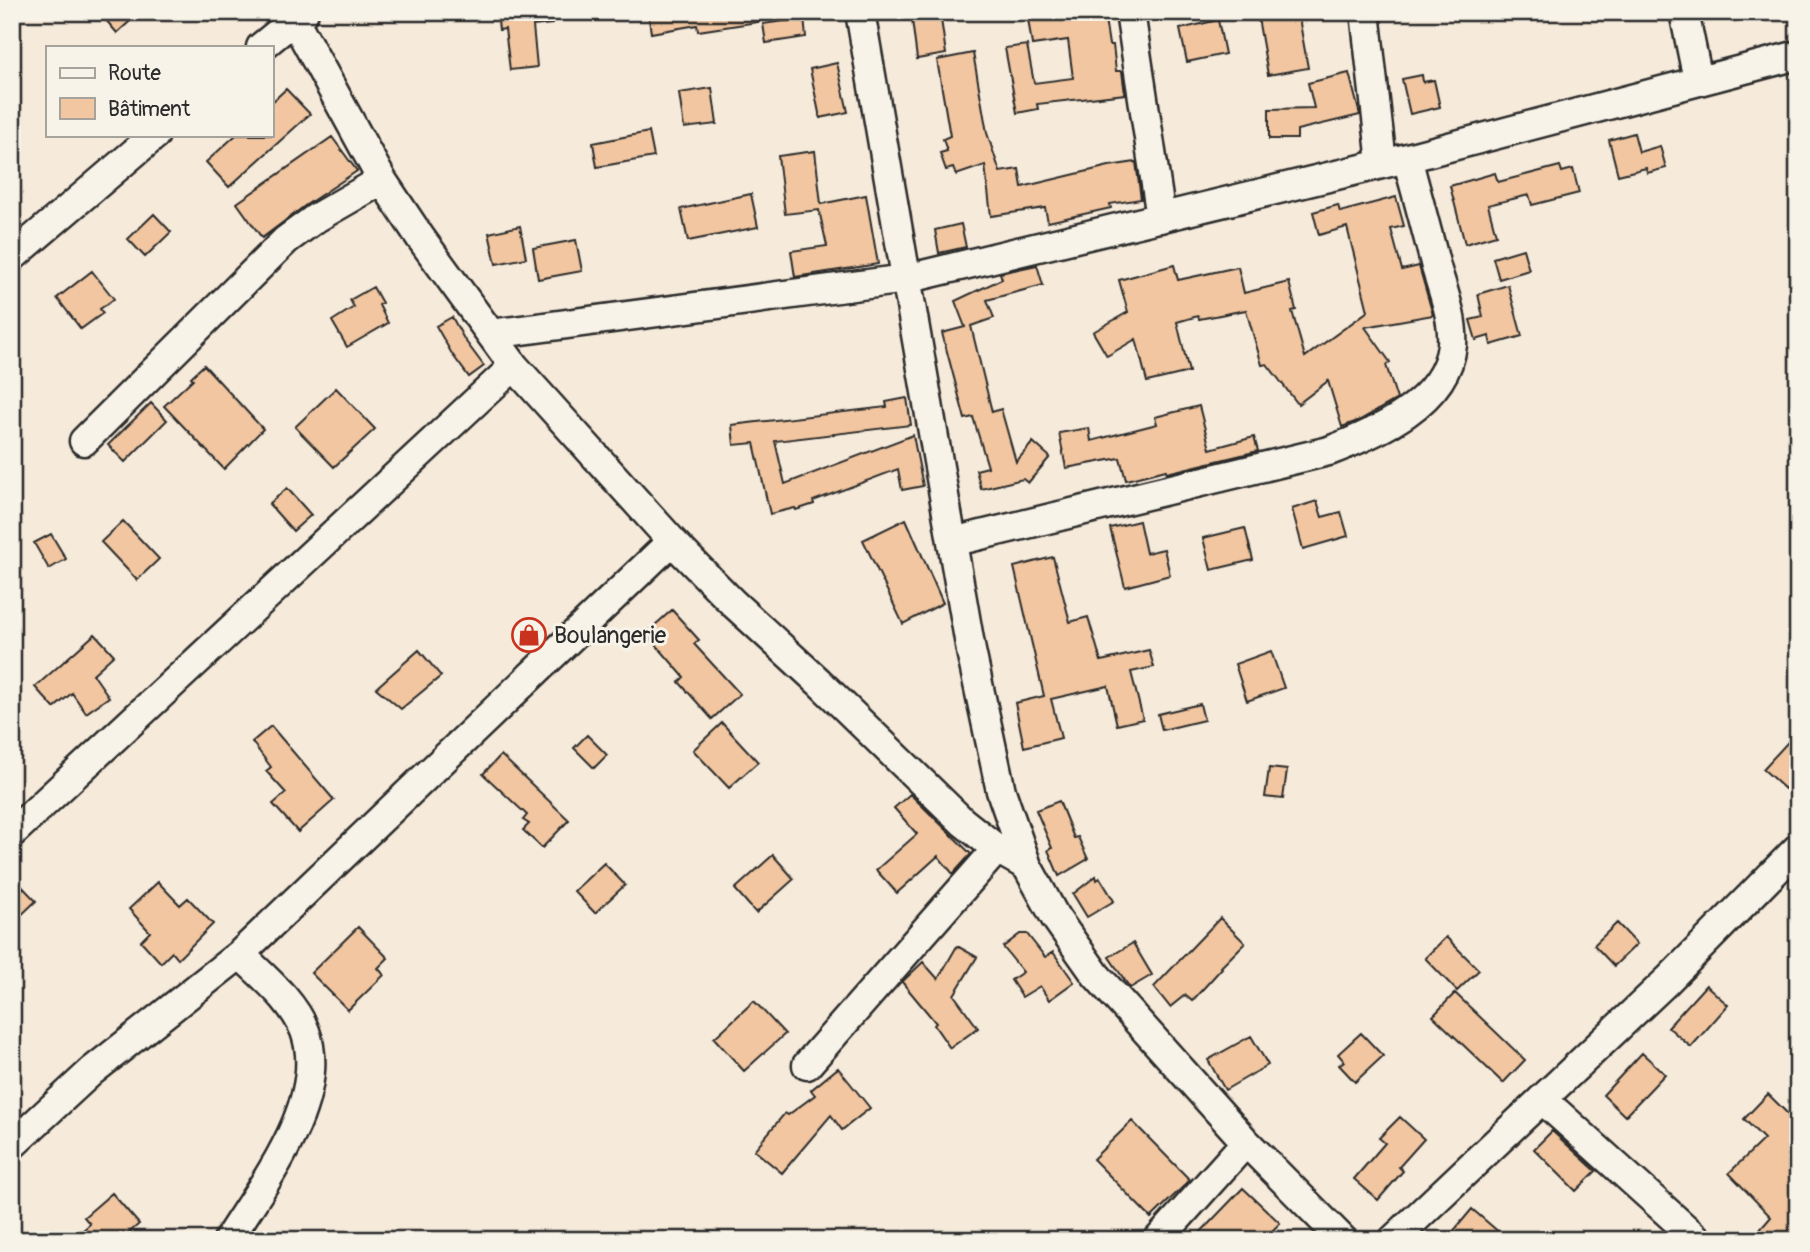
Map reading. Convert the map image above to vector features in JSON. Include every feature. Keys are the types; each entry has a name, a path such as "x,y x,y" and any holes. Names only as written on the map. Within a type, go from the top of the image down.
{"street":[{"path":"860,12 971,651 1001,791 1027,866 1055,917 1097,975 1246,1142 1343,1240"},
{"path":"1130,12 1160,218"},
{"path":"952,542 1329,451 1362,439 1400,419 1429,393 1447,365 1452,344 1448,310 1395,161 1365,12"},
{"path":"1684,12 1698,80"},
{"path":"262,46 296,15 382,180 514,366 672,541 733,603 819,682 936,798 997,849 1027,866"},
{"path":"491,334 906,279 1395,161 1798,55"},
{"path":"12,257 154,136"},
{"path":"84,441 286,240 316,218 382,180"},
{"path":"12,833 514,366"},
{"path":"12,1145 92,1071 240,954 672,541"},
{"path":"1393,1240 1668,980 1798,848"},
{"path":"807,1065 997,849"},
{"path":"228,1240 283,1151 302,1109 311,1052 304,1029 285,998 240,954"},
{"path":"1542,1099 1698,1240"},
{"path":"1158,1240 1246,1142"}],"building":[{"path":"99,12 140,12 117,33"},
{"path":"497,12 552,12 552,24 533,26 537,67 510,70 505,29 499,30"},
{"path":"648,12 757,12 758,22 698,31 697,25 651,33"},
{"path":"911,12 940,12 946,54 917,59"},
{"path":"1027,12 1104,12 1109,45 1113,45 1116,71 1122,71 1125,94 1037,104 1038,109 1017,113 1005,48 1027,45 1034,83 1073,78 1068,40 1032,45"},
{"path":"1257,12 1298,12 1308,68 1268,75"},
{"path":"804,18 806,37 766,43 763,24"},
{"path":"1218,20 1225,54 1187,62 1180,29"},
{"path":"973,53 987,133 1000,172 1019,169 1022,187 1136,162 1141,199 1110,204 1111,208 1048,222 1045,208 991,216 985,165 956,175 953,168 946,170 940,153 947,151 943,139 950,136 937,60"},
{"path":"837,63 848,112 820,118 810,69"},
{"path":"1349,73 1360,115 1297,130 1297,139 1269,139 1269,109 1314,108 1308,83"},
{"path":"1422,75 1423,82 1434,80 1440,107 1410,114 1402,79"},
{"path":"712,88 717,124 684,128 679,93"},
{"path":"286,89 310,114 229,187 206,162 235,136 273,136 273,101"},
{"path":"649,132 654,157 597,167 593,143"},
{"path":"1634,133 1639,152 1660,146 1666,168 1647,173 1646,168 1618,175 1609,140"},
{"path":"332,137 357,171 262,238 237,203"},
{"path":"815,151 821,204 866,195 878,264 795,277 791,251 827,246 819,210 785,214 778,156"},
{"path":"1560,166 1562,172 1573,169 1579,193 1532,205 1529,195 1488,205 1496,235 1465,244 1450,186 1495,173 1498,182"},
{"path":"751,194 758,227 688,241 681,209"},
{"path":"1396,197 1404,226 1391,229 1402,270 1419,266 1433,315 1365,327 1390,362 1386,365 1397,399 1360,420 1342,427 1328,381 1298,404 1267,364 1262,365 1246,310 1199,319 1198,316 1177,322 1189,372 1147,382 1136,339 1107,356 1093,332 1128,312 1119,280 1174,265 1178,280 1238,267 1244,293 1289,282 1296,310 1292,311 1305,357 1368,311 1347,227 1319,235 1313,212 1338,205 1340,212"},
{"path":"154,214 171,232 145,257 128,239"},
{"path":"961,224 966,247 939,253 935,230"},
{"path":"520,226 526,258 496,264 489,233"},
{"path":"576,240 582,271 538,279 533,248"},
{"path":"1523,249 1529,270 1499,279 1493,258"},
{"path":"1037,265 1043,285 987,300 994,318 971,326 992,412 1001,409 1016,462 1033,442 1050,457 1028,483 1023,479 981,489 976,470 988,467 973,417 965,419 942,333 965,327 955,301 1002,279 1000,273"},
{"path":"92,271 114,299 100,309 103,313 81,329 57,298"},
{"path":"1508,285 1522,336 1491,345 1489,336 1476,340 1470,320 1483,317 1478,294"},
{"path":"373,287 382,303 379,305 388,323 347,347 332,321 354,307 350,300"},
{"path":"452,317 484,366 469,377 436,326"},
{"path":"204,365 263,429 224,469 164,406"},
{"path":"336,388 375,429 334,467 295,427"},
{"path":"907,398 911,425 775,441 785,484 913,435 923,486 902,490 898,469 813,501 814,504 770,514 754,443 734,445 732,425 887,407 886,402"},
{"path":"151,403 167,420 125,462 108,445"},
{"path":"1199,406 1210,449 1254,437 1258,451 1126,480 1120,458 1066,468 1059,433 1089,428 1091,441 1157,424 1155,417"},
{"path":"287,488 311,515 293,531 269,504"},
{"path":"1317,501 1322,517 1341,512 1348,536 1303,549 1292,509"},
{"path":"906,519 943,603 903,624 863,540"},
{"path":"123,521 159,559 137,580 101,542"},
{"path":"1139,521 1146,553 1164,549 1170,575 1125,587 1110,528"},
{"path":"1245,528 1253,560 1211,570 1203,538"},
{"path":"51,534 66,559 49,569 34,543"},
{"path":"1053,557 1070,622 1088,617 1101,661 1149,650 1154,667 1131,672 1143,719 1117,725 1108,686 1051,699 1061,738 1024,747 1015,703 1044,696 1014,567"},
{"path":"672,610 699,640 694,644 740,694 712,719 679,682 684,677 646,633"},
{"path":"95,634 114,655 93,674 109,697 86,713 72,693 54,708 35,687"},
{"path":"419,650 441,676 401,709 376,688"},
{"path":"1271,651 1284,688 1247,701 1235,664"},
{"path":"1200,704 1204,720 1162,730 1158,714"},
{"path":"722,723 758,762 729,788 693,750"},
{"path":"271,726 334,800 298,832 273,804 286,793 266,771 271,767 252,742"},
{"path":"1798,731 1798,775 1785,789 1763,769"},
{"path":"587,735 607,755 594,768 574,748"},
{"path":"501,755 569,820 542,848 523,830 529,824 523,820 527,815 483,774"},
{"path":"1269,768 1287,770 1283,799 1265,797"},
{"path":"910,794 971,854 953,874 938,856 897,893 876,870 917,834 894,808"},
{"path":"1059,801 1074,838 1078,837 1088,859 1059,876 1048,850 1052,848 1036,810"},
{"path":"773,855 794,879 756,913 735,889"},
{"path":"604,863 625,885 595,913 574,891"},
{"path":"12,876 36,901 12,924"},
{"path":"1096,876 1114,901 1087,917 1073,894"},
{"path":"158,882 180,905 188,898 213,924 178,959 172,952 161,963 141,941 150,932 129,909"},
{"path":"1220,918 1245,943 1192,1001 1185,995 1170,1007 1154,987"},
{"path":"1617,923 1637,944 1614,966 1594,945"},
{"path":"358,927 388,958 378,968 384,975 348,1010 311,973"},
{"path":"1020,934 1027,934 1045,957 1053,952 1074,982 1049,1000 1040,986 1022,997 1011,980 1023,972 1003,947"},
{"path":"1446,937 1479,970 1457,991 1425,958"},
{"path":"1133,943 1152,975 1130,988 1109,957"},
{"path":"957,946 977,957 954,995 978,1028 950,1048 934,1025 936,1023 902,982 923,962 938,979"},
{"path":"1706,985 1728,1005 1691,1047 1668,1027"},
{"path":"1455,993 1525,1060 1503,1083 1433,1016"},
{"path":"754,1001 785,1034 744,1071 714,1038"},
{"path":"1361,1033 1383,1056 1355,1082 1339,1065 1344,1061 1338,1054"},
{"path":"1251,1036 1268,1065 1225,1090 1208,1060"},
{"path":"1642,1053 1665,1074 1625,1116 1603,1095"},
{"path":"838,1068 870,1108 842,1130 831,1115 782,1173 754,1150 785,1113 788,1115 815,1095 811,1090"},
{"path":"1768,1094 1798,1124 1798,1231 1790,1240 1751,1240 1771,1217 1729,1173 1764,1139 1744,1119"},
{"path":"1400,1117 1424,1139 1399,1167 1403,1171 1378,1200 1354,1179 1385,1143 1379,1138"},
{"path":"1132,1121 1190,1180 1151,1218 1093,1159"},
{"path":"1552,1131 1596,1171 1576,1191 1534,1149"},
{"path":"1243,1188 1280,1223 1263,1240 1193,1240"},
{"path":"112,1193 139,1224 121,1240 72,1240 90,1224 84,1217"},
{"path":"1472,1209 1508,1240 1446,1240"}],"place":[{"name":"Boulangerie","path":"529,635"}]}
